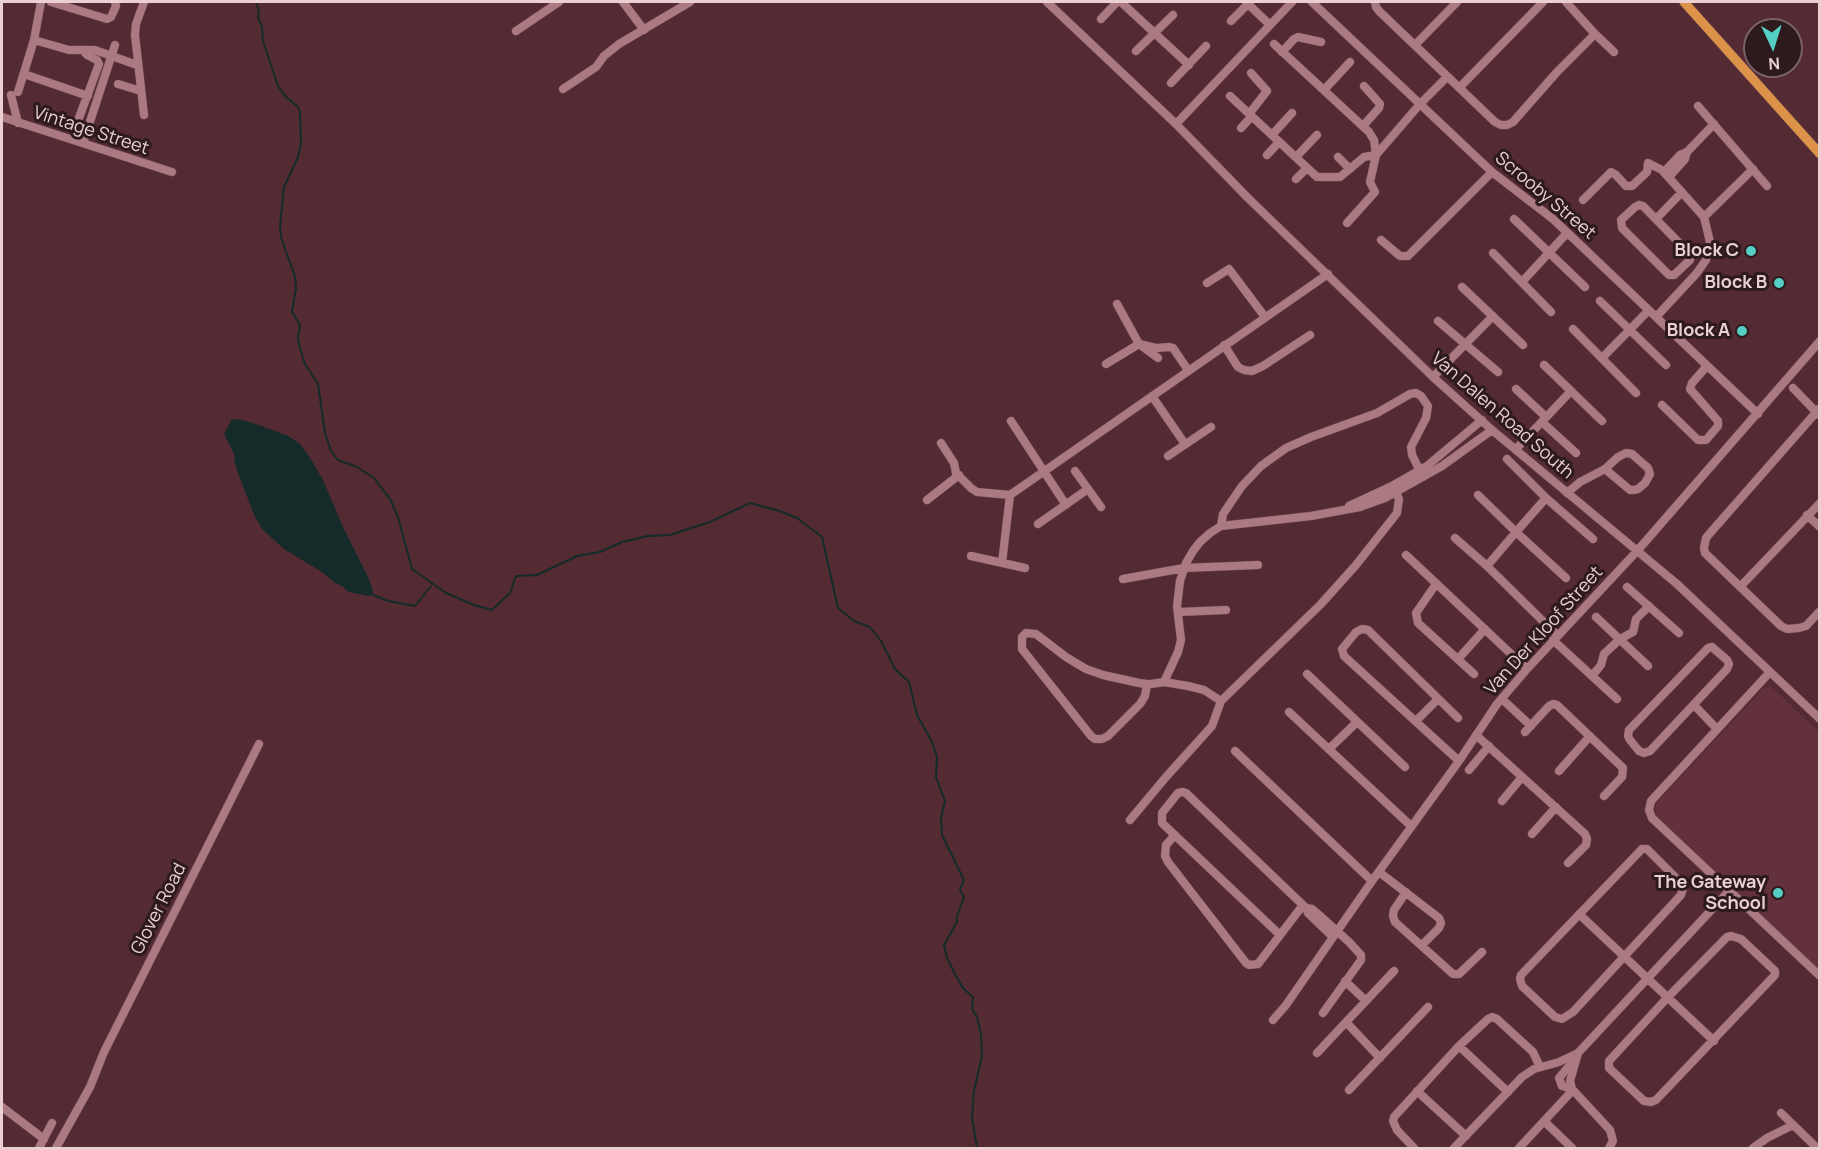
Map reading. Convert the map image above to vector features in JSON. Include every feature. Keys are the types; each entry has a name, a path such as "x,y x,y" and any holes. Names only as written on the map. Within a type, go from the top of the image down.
{"main road":[{"path":"1684,2 1820,154"}],"street":[{"path":"18,123 14,94 24,74 34,40 41,2"},
{"path":"51,2 107,19 111,17 116,6 115,2"},
{"path":"144,2 135,29 144,115"},
{"path":"516,31 560,2"},
{"path":"623,2 644,30"},
{"path":"563,89 596,67 608,52 690,2"},
{"name":"Van Dalen Road South","path":"1047,2 1176,124 1248,198 1433,376 1492,430 1677,584 1820,719"},
{"path":"1101,19 1119,2 1188,65"},
{"path":"1231,21 1248,2 1270,25"},
{"path":"1176,124 1292,2"},
{"name":"Scrooby Street","path":"1312,2 1492,172 1553,219 1758,414"},
{"path":"1375,2 1379,11 1495,122 1501,125 1513,122 1557,72 1595,34"},
{"path":"1415,45 1456,2"},
{"path":"1459,88 1543,2"},
{"path":"1566,2 1614,52"},
{"path":"1136,51 1173,15"},
{"path":"1282,52 1298,37 1321,42"},
{"path":"34,40 69,51 95,50 137,65"},
{"path":"1274,44 1363,126 1374,140 1376,155 1370,184 1375,194 1347,223"},
{"path":"83,143 115,45"},
{"path":"1171,84 1206,46"},
{"path":"80,118 99,64 83,50"},
{"path":"1324,90 1350,62"},
{"path":"1241,128 1267,91 1251,73"},
{"path":"24,74 88,96"},
{"path":"1230,96 1317,177 1338,178 1364,157 1376,155 1447,77"},
{"path":"118,84 141,91"},
{"path":"1363,126 1380,106 1380,102 1364,86"},
{"path":"1698,106 1767,186"},
{"path":"1272,135 1292,113"},
{"name":"Vintage Street","path":"2,117 172,172"},
{"path":"1666,174 1680,155 1687,152 1714,124"},
{"path":"1296,157 1317,135"},
{"path":"1267,155 1279,142"},
{"path":"1338,157 1350,169"},
{"path":"1583,200 1611,172 1626,186 1632,186 1647,172 1648,163 1657,166 1666,174 1705,219 1710,242 1706,260 1656,317"},
{"path":"1296,179 1307,168"},
{"path":"1705,219 1720,200 1727,196 1753,169"},
{"path":"1381,240 1400,256 1408,256 1492,172"},
{"path":"1656,219 1682,192"},
{"path":"1639,205 1656,219 1691,257 1674,275 1669,275 1620,224 1621,220 1639,205"},
{"path":"1514,219 1585,287"},
{"path":"1522,282 1567,233"},
{"path":"1493,253 1551,312"},
{"path":"1207,283 1228,269 1265,317"},
{"path":"941,443 954,463 956,472 977,492 1010,495 1328,274"},
{"path":"1462,287 1523,345"},
{"path":"1600,301 1666,365"},
{"path":"1117,304 1138,344 1158,358"},
{"path":"1603,357 1649,310"},
{"path":"1433,376 1493,316"},
{"path":"1438,321 1498,372"},
{"path":"1574,329 1636,393"},
{"path":"1224,345 1238,367 1252,371 1310,334"},
{"name":"Van Der Kloof Street","path":"1274,1020 1502,699 1555,638 1638,550 1820,341"},
{"path":"1106,364 1138,344 1156,348 1173,348 1188,370"},
{"path":"1544,365 1602,421"},
{"path":"1662,405 1698,440 1706,440 1718,426 1718,421 1690,389 1692,383 1707,366"},
{"path":"1793,388 1818,412 1711,532 1705,543 1705,553 1781,626 1788,629 1806,626 1820,611"},
{"path":"1516,389 1576,453"},
{"path":"1516,449 1570,391"},
{"path":"1221,526 1223,514 1242,486 1261,466 1286,448 1367,417 1416,393 1428,406 1426,418 1411,447 1412,455 1421,473"},
{"path":"1152,396 1185,444"},
{"path":"1421,473 1482,420"},
{"path":"1011,422 1066,505"},
{"path":"1168,456 1210,427"},
{"path":"1164,682 1181,640 1178,594 1184,568 1200,542 1221,526 1287,519 1360,507 1385,498 1394,489 1421,473 1459,455 1492,430"},
{"path":"1567,493 1580,482 1605,469 1618,457 1630,453 1648,468 1650,474 1638,489 1630,490 1605,469"},
{"path":"1507,459 1546,498 1593,539"},
{"path":"1075,471 1101,507"},
{"path":"927,500 959,475"},
{"path":"1038,524 1088,489"},
{"path":"1130,820 1212,726 1221,701 1321,604 1356,565 1397,513 1399,506 1394,489"},
{"path":"1002,563 1010,495"},
{"path":"1478,495 1566,578"},
{"path":"1487,566 1546,498"},
{"path":"1740,587 1820,502"},
{"path":"1807,515 1820,527"},
{"path":"1455,538 1487,566 1592,676 1617,699"},
{"path":"1406,555 1527,669"},
{"path":"971,556 1025,568"},
{"path":"1124,579 1184,568 1258,565"},
{"path":"1436,584 1416,613 1418,623 1474,674"},
{"path":"1627,587 1679,633"},
{"path":"1592,676 1601,665 1604,654 1620,639 1633,632 1636,619 1649,606"},
{"path":"1178,612 1226,610"},
{"path":"1596,617 1648,666"},
{"path":"1458,718 1368,630 1362,629 1356,632 1342,649 1342,653 1459,761"},
{"path":"1458,659 1485,629"},
{"path":"1148,684 1140,704 1108,736 1095,739 1022,649 1022,637 1026,633 1036,634 1086,669 1120,680 1148,684 1164,682 1204,690 1221,701"},
{"path":"1712,647 1729,664 1694,705 1650,751 1644,753 1639,751 1630,740 1629,730 1708,648 1712,647"},
{"path":"1770,672 1651,801 1649,810 1652,818 1820,976"},
{"path":"1307,675 1406,767"},
{"path":"1416,721 1438,699"},
{"path":"1502,699 1528,729 1553,704 1557,705 1590,736 1624,770 1622,777 1604,796"},
{"path":"1694,705 1717,729"},
{"path":"1289,712 1411,826"},
{"path":"1329,749 1357,722"},
{"path":"1476,735 1585,834 1586,845 1568,863"},
{"path":"1558,771 1590,736"},
{"name":"Glover Road","path":"56,1149 90,1087 104,1052 258,744"},
{"path":"1468,770 1490,746"},
{"path":"1235,751 1372,881"},
{"path":"1503,801 1522,777"},
{"path":"1280,935 1162,823 1161,818 1165,807 1178,793 1186,793 1304,907 1312,909 1324,925 1359,951 1361,960 1323,1012"},
{"path":"1532,834 1556,807"},
{"path":"1175,835 1166,846 1165,856 1168,862 1246,963 1258,964 1304,907"},
{"path":"1647,849 1682,884 1683,891 1624,957 1573,1012 1562,1019 1555,1017 1522,986 1520,979 1521,975 1639,851 1647,849"},
{"path":"1379,872 1439,918 1441,923 1439,928 1422,945"},
{"path":"1609,1149 1613,1141 1610,1130 1572,1090 1570,1081 1577,1056 1730,890"},
{"path":"1406,892 1394,910 1395,922 1454,974 1456,975 1482,952"},
{"path":"1579,914 1714,1041"},
{"path":"1736,936 1741,939 1774,971 1775,975 1656,1100 1644,1101 1609,1068 1609,1061 1668,998 1727,937 1736,936"},
{"path":"1317,1053 1394,971"},
{"path":"1345,981 1366,1001"},
{"path":"1349,1090 1428,1007"},
{"path":"1414,1149 1397,1130 1393,1121 1398,1110 1488,1018 1497,1019 1533,1052 1540,1067"},
{"path":"1346,1022 1380,1058"},
{"path":"1459,1046 1508,1092"},
{"path":"1454,1149 1522,1077 1540,1067 1577,1056"},
{"path":"1519,1149 1572,1090"},
{"path":"1417,1091 1466,1136"},
{"path":"2,1107 44,1139"},
{"path":"1781,1113 1817,1149"},
{"path":"1545,1121 1572,1149"},
{"path":"39,1149 52,1123"},
{"path":"1753,1149 1767,1138 1793,1125"}],"shaded area":[{"name":"The Gateway School","path":"1765,687 1772,687 1819,732 1819,971 1655,814 1656,803"}],"water":[{"path":"232,419 259,425 288,436 300,444 323,480 369,579 373,592 369,596 349,592 284,549 263,530 255,517 234,461 235,456 224,434"}],"waterway":[{"path":"256,2 263,41 278,86 300,112 301,143 298,157 284,187 280,226 281,237 295,277 296,288 292,312 300,325 299,345 305,364 318,384 325,433 331,451 338,460 357,467 374,478 390,499 398,517 412,569 446,593 492,610 510,593 516,576 537,575 577,556 600,552 622,542 648,536 670,535 710,522 750,503 797,518 822,537 838,608 854,621 870,627 881,641 895,669 909,682 917,715 932,742 937,757 936,777 945,801 941,818 942,835 964,880 960,890 964,897 957,922 944,945 947,958 956,976 963,988 973,997 972,1009 977,1017 981,1034 982,1056 974,1091 972,1117 977,1148"},
{"path":"371,594 388,601 415,606 431,586"}],"place":[{"name":"Block C","path":"1751,251"},
{"name":"Block B","path":"1779,283"},
{"name":"Block A","path":"1742,331"},
{"name":"The Gateway School","path":"1778,893"}]}
